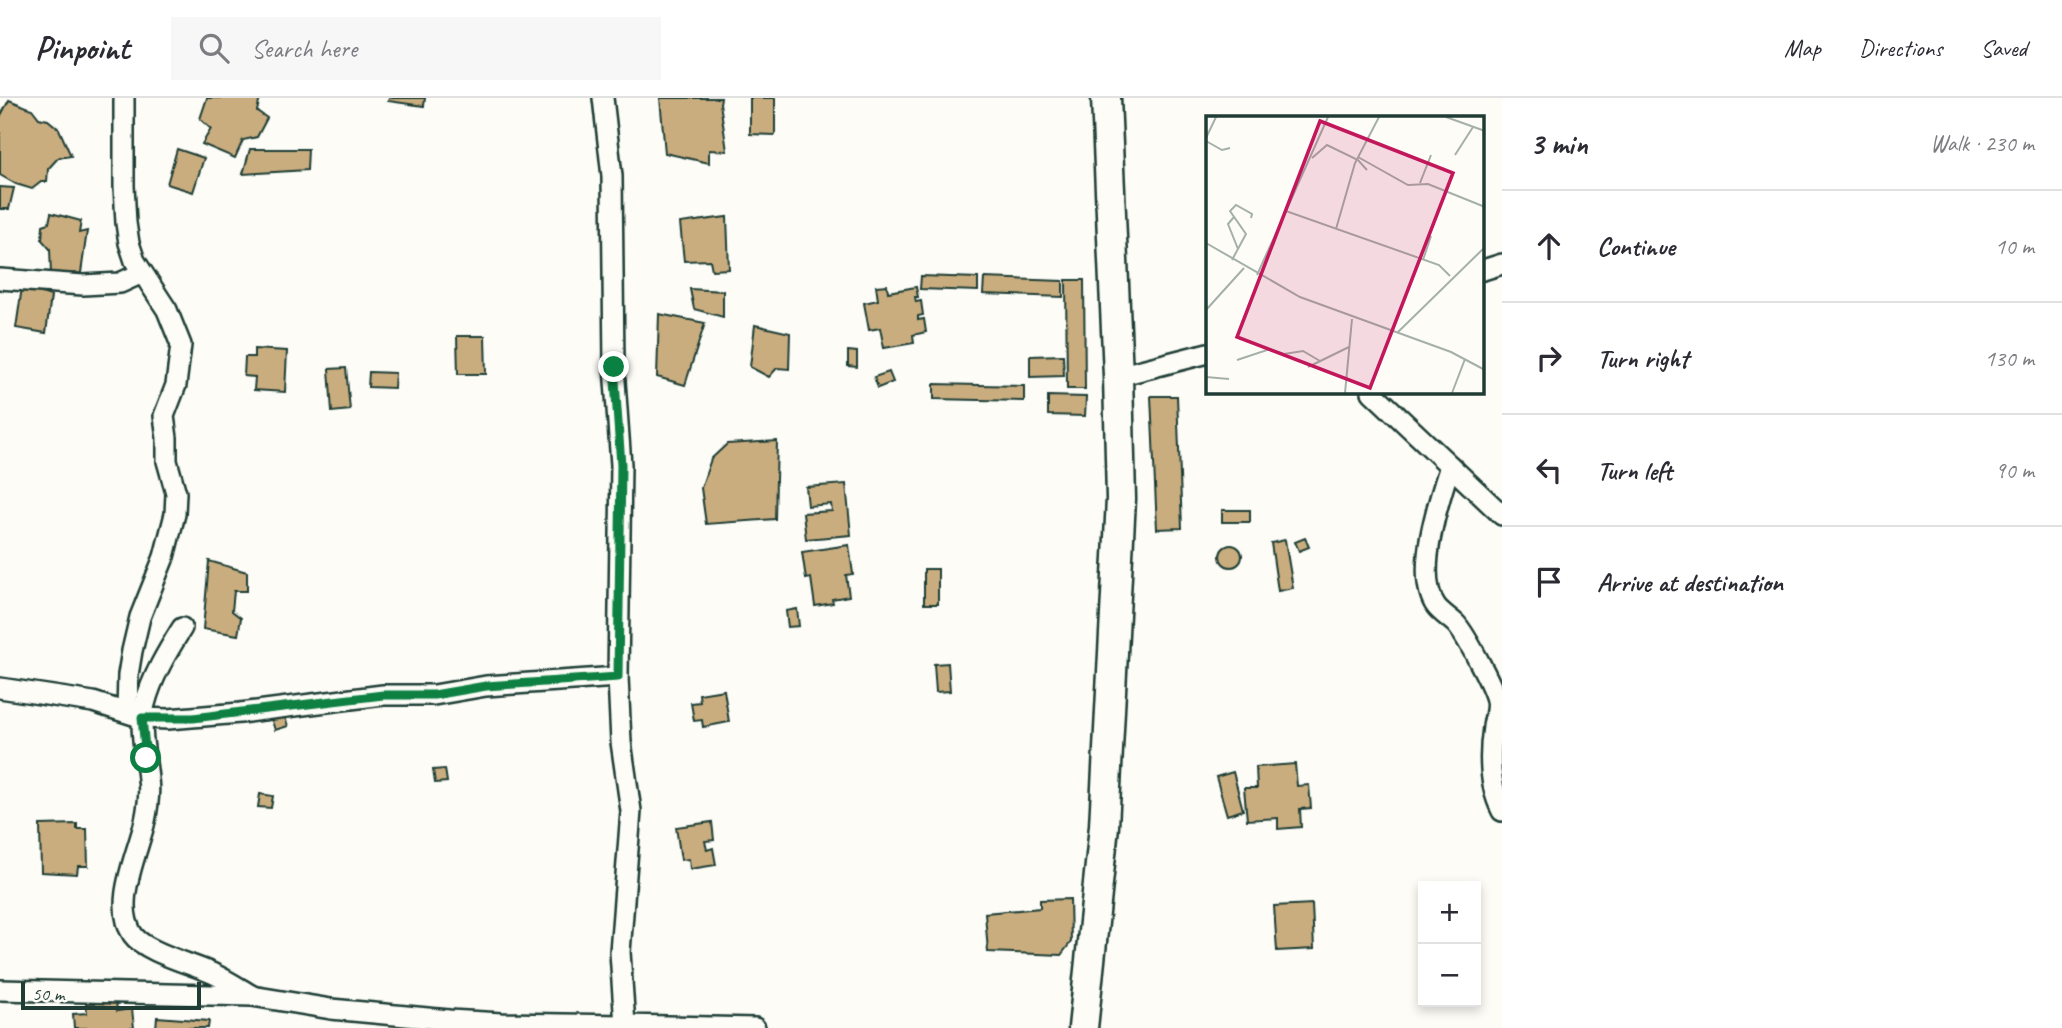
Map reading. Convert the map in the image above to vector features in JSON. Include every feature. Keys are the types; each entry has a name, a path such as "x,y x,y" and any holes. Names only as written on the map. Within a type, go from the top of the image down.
{"street":[{"path":"124,98 124,186 126,223 132,252 142,273 167,310 181,345 176,385 164,416 167,461 176,493 175,514 164,557 140,617 128,675 149,781 145,823 129,874 126,905 128,926 142,945 212,973 252,996"},
{"path":"603,98 612,176 614,367 621,465 618,677 621,743 631,811 620,952 625,1025"},
{"path":"1083,1028 1104,826 1122,499 1105,98"},
{"path":"1484,270 1502,264"},
{"path":"0,279 83,285 120,283 142,273"},
{"path":"1118,376 1206,354"},
{"path":"1374,394 1502,514"},
{"path":"1450,466 1438,501 1427,561 1430,593 1436,607 1463,634 1496,701 1492,776 1502,811"},
{"path":"135,715 145,705 164,656 182,628"},
{"path":"0,688 93,702 135,715 193,718 383,695 434,695 486,686 618,677"},
{"path":"0,990 252,996 331,1009 502,1023 755,1028"}],"building":[{"path":"207,98 260,98 257,111 267,118 257,137 243,140 235,158 202,144 211,129 200,119"},
{"path":"389,98 425,98 424,106 388,101"},
{"path":"660,98 721,98 727,151 709,150 709,163 665,153"},
{"path":"750,98 775,98 775,135 750,134"},
{"path":"9,100 32,109 39,118 48,120 59,129 71,156 58,158 48,169 47,182 41,182 32,189 0,175 0,117"},
{"path":"177,149 204,158 193,192 167,184"},
{"path":"250,149 308,149 307,170 243,174"},
{"path":"0,187 14,188 9,209 0,209"},
{"path":"51,213 81,221 79,233 87,231 81,273 51,274 50,249 42,240 43,225 49,223"},
{"path":"727,217 729,269 712,270 710,260 684,261 680,223"},
{"path":"921,276 978,278 978,291 920,289"},
{"path":"984,278 1063,281 1063,297 983,294"},
{"path":"1066,280 1084,280 1085,389 1067,389"},
{"path":"887,285 888,292 916,287 916,302 921,301 923,315 918,316 918,320 924,319 926,332 913,335 914,343 884,348 880,328 869,330 864,303 878,300 876,286"},
{"path":"22,287 51,296 46,333 16,328"},
{"path":"690,289 723,291 723,317 694,309"},
{"path":"659,314 705,323 685,385 657,377"},
{"path":"755,325 790,333 789,369 777,368 769,377 750,367"},
{"path":"457,336 485,336 486,374 458,374"},
{"path":"254,349 287,351 285,392 254,390 255,377 244,376 245,357 254,357"},
{"path":"848,351 857,352 857,367 848,366"},
{"path":"1063,355 1064,376 1030,377 1030,356"},
{"path":"346,368 350,410 332,412 329,369"},
{"path":"369,372 395,373 394,388 368,387"},
{"path":"889,372 893,382 878,388 874,377"},
{"path":"934,384 1024,386 1024,401 934,399"},
{"path":"1048,396 1086,397 1085,416 1048,415"},
{"path":"1151,396 1177,396 1182,528 1157,529"},
{"path":"777,441 775,519 706,524 701,488 711,459 727,444"},
{"path":"846,484 851,535 806,539 803,513 832,511 831,504 808,506 806,487"},
{"path":"1222,510 1250,510 1250,522 1222,522"},
{"path":"1305,538 1309,547 1299,551 1295,542"},
{"path":"1285,540 1293,588 1278,591 1271,543"},
{"path":"849,545 853,574 846,575 849,596 832,599 833,603 815,606 811,578 806,579 802,552"},
{"path":"1231,545 1239,548 1242,556 1239,564 1231,567 1223,564 1220,556 1223,548"},
{"path":"209,561 247,572 247,591 234,591 232,611 241,618 238,635 203,629"},
{"path":"924,569 938,569 938,604 924,604"},
{"path":"797,609 799,626 788,627 786,611"},
{"path":"948,663 950,691 936,692 934,664"},
{"path":"724,690 729,722 703,727 702,720 694,721 691,703 700,702 699,694"},
{"path":"284,714 288,726 275,730 271,718"},
{"path":"1295,764 1297,786 1309,785 1311,808 1300,809 1301,827 1278,829 1278,818 1247,820 1244,788 1257,788 1256,767"},
{"path":"445,769 447,782 435,783 433,770"},
{"path":"1233,772 1243,810 1227,815 1216,777"},
{"path":"260,794 273,796 271,808 258,807"},
{"path":"712,822 714,840 705,841 707,850 713,848 716,865 690,869 689,859 681,860 676,827"},
{"path":"77,824 77,829 87,829 88,866 78,866 77,874 41,872 40,825"},
{"path":"1070,899 1071,942 1061,955 988,952 985,913 1040,908 1040,900"},
{"path":"1312,904 1314,949 1277,951 1274,906"},
{"path":"116,999 117,1011 132,1009 134,1028 74,1028 73,1014 87,1013 86,1003"},
{"path":"157,1017 209,1021 208,1028 156,1028"}],"route":[{"path":"146,758 142,718 193,718 383,695 421,696 486,686 618,677 621,465 614,367"}]}
